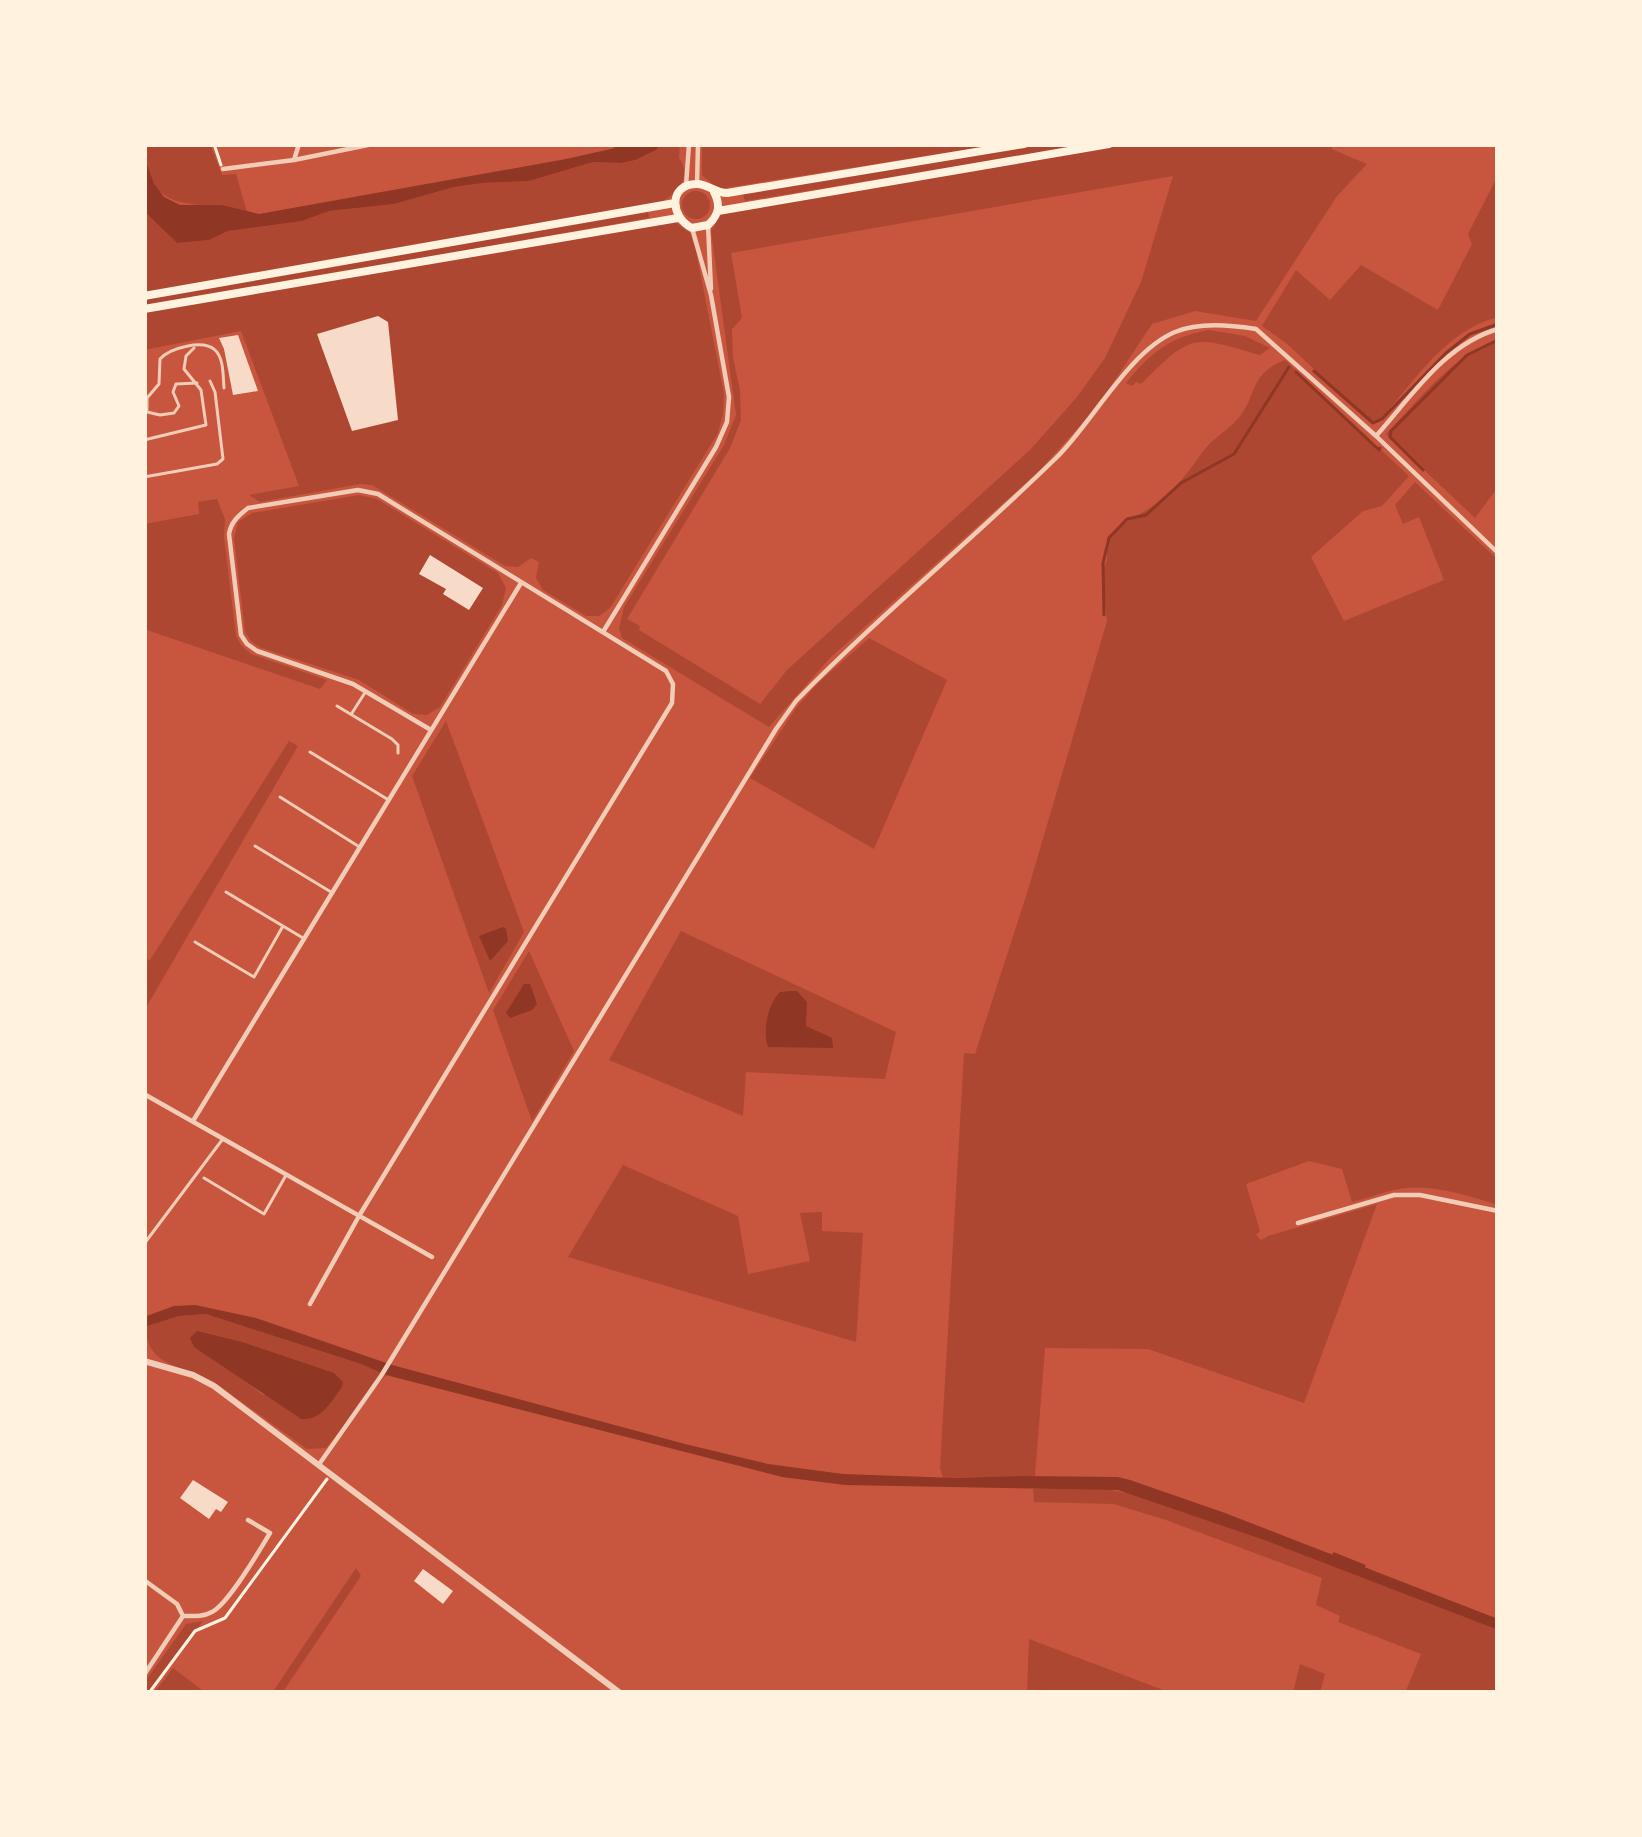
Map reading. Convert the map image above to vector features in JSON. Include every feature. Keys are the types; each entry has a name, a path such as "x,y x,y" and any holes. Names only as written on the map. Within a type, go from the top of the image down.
{"main road":[{"path":"678,218 675,202 679,194 697,184 727,194 1024,144"},
{"path":"718,211 1109,144"},
{"path":"144,309 678,218 692,227 708,225 718,211 714,192"},
{"path":"144,296 675,202"}],"street":[{"path":"294,160 298,144"},
{"path":"223,169 373,144"},
{"path":"686,187 689,144"},
{"path":"697,184 698,144"},
{"path":"708,225 711,295"},
{"path":"603,632 728,422 729,398 711,295 692,227"},
{"path":"320,1463 381,1376 796,701 1061,454 1144,353 1187,329 1256,329 1498,553"},
{"path":"1376,436 1448,356 1498,329"},
{"path":"310,1304 672,703 673,684 666,671 368,490 248,508 235,519 229,534 241,635 248,644 353,683 431,730"},
{"path":"193,1121 522,583"},
{"path":"144,1094 432,1257"},
{"path":"1298,1222 1394,1195 1420,1195 1498,1211"},
{"path":"144,1343 144,1360 205,1380 620,1693"},
{"path":"183,1616 202,1616 219,1607 249,1565 270,1533 248,1520"},
{"path":"144,1580 177,1604 183,1616"},
{"path":"144,1675 183,1616"}],"lane":[{"path":"144,440 206,425 201,390 184,369 186,356 196,347"},
{"path":"197,383 177,383 173,389 176,411 160,416 147,412 147,398 159,384 159,364 171,349 209,347 218,353 224,388"},
{"path":"144,477 223,459 210,381"},
{"path":"351,715 366,691"},
{"path":"337,706 392,739 398,753"},
{"path":"310,752 388,800"},
{"path":"280,797 360,848"},
{"path":"255,846 332,893"},
{"path":"226,892 304,939"},
{"path":"195,942 254,977 283,926"},
{"path":"144,1244 224,1138"},
{"path":"204,1178 264,1214 286,1175"}],"path":[{"path":"214,144 223,169"},
{"path":"149,1693 177,1655"}],"shaded area":[{"path":"144,144 210,144 222,175 236,174 247,212 164,195 146,168"},
{"path":"622,144 661,144 636,160 593,162 529,181 454,187 394,204 228,231 209,240 177,243 144,211 144,156 164,197 180,205 222,205 259,214 566,159"},
{"path":"661,144 680,144 684,178 659,203 144,293 144,211 177,243 209,240 228,231 394,204 454,187 529,181 593,162 637,160"},
{"path":"702,144 1000,144 718,189 702,175"},
{"path":"1044,144 1090,144 745,201 743,194"},
{"path":"1129,144 1331,144 1332,149 1367,164 1337,196 1256,321 1195,311 1152,324 1097,407 1038,472 830,658 769,727 622,638 619,628 624,607 724,445 736,415 711,231 722,212","holes":["1173,176 1141,282 1105,358 1030,450 787,670 760,704 627,619 730,448 741,420 732,329 742,318 731,253"]},
{"path":"1498,175 1498,317 1446,346 1378,423 1262,326 1296,270 1330,300 1361,265 1438,310 1472,244 1468,234"},
{"path":"696,191 706,195 710,205 706,215 696,219 686,215 682,205 686,195"},
{"path":"648,211 649,218 144,307 144,299"},
{"path":"674,221 690,233 696,251 724,394 723,414 718,433 610,608 599,616 586,616 543,590 536,578 539,562 531,558 518,567 505,566 372,485 260,502 249,495 299,486 241,331 144,350 144,312"},
{"path":"1209,330 1245,336 1270,348 1260,355 1220,344 1194,343 1172,355 1141,384 1126,383 1162,348"},
{"path":"1498,339 1498,487 1475,518 1386,434 1451,367"},
{"path":"1285,360 1409,476 1382,506 1363,511 1311,557 1344,621 1444,580 1419,517 1403,524 1395,505 1415,482 1498,560 1498,1205 1445,1190 1417,1188 1352,1202 1342,1169 1309,1161 1246,1184 1261,1240 1377,1204 1304,1403 1148,1349 1045,1348 1035,1476 943,1478 964,1053 975,1054 1107,621 1102,573 1107,538 1173,489 1207,446 1241,415 1264,373"},
{"path":"359,495 377,499 498,573 506,588 502,605 440,707 427,715 413,714 359,680 259,647 245,632 234,538 238,522 252,513"},
{"path":"217,499 225,519 236,636 251,654 327,680 320,689 144,629 144,524 199,514 198,502"},
{"path":"869,638 947,680 874,849 750,778 796,708"},
{"path":"446,721 524,932 489,993 412,776"},
{"path":"289,741 298,746 144,1005 144,958 150,960"},
{"path":"503,927 508,941 490,961 479,936"},
{"path":"681,931 896,1032 885,1079 746,1072 743,1116 609,1060"},
{"path":"529,951 574,1051 532,1121 493,1010"},
{"path":"524,984 530,984 537,1004 510,1018 506,1013"},
{"path":"797,991 807,1002 806,1026 832,1038 833,1048 768,1047 769,1010 780,992"},
{"path":"623,1165 738,1216 748,1274 810,1261 800,1213 822,1212 822,1231 863,1233 856,1342 568,1257"},
{"path":"195,1305 256,1318 392,1365 768,1464 843,1474 1118,1477 1225,1513 1498,1619 1498,1630 1267,1541 1118,1490 845,1485 782,1477 386,1375 206,1314 144,1327 144,1317 174,1306"},
{"path":"206,1314 386,1375 326,1448 307,1449 214,1382 159,1358 147,1340 146,1326","holes":["235,1374 342,1382 263,1395"]},
{"path":"197,1331 334,1373 342,1387 320,1414 301,1419 194,1347 190,1338"},
{"path":"1033,1489 1106,1489 1137,1495 1498,1630 1498,1693 1405,1693 1421,1654 1338,1622 1340,1616 1316,1605 1322,1578 1114,1504 1034,1502"},
{"path":"356,1568 361,1576 282,1693 272,1693"},
{"path":"203,1621 144,1693 144,1683 186,1624"},
{"path":"1029,1639 1171,1693 1027,1693"},
{"path":"1300,1664 1325,1674 1320,1693 1293,1693"},
{"path":"173,1668 206,1693 154,1693"}],"building":[{"path":"378,316 388,322 398,420 352,431 317,334"},
{"path":"238,335 258,391 233,395 219,338"},
{"path":"430,555 483,588 469,610 443,594 446,589 419,574"},
{"path":"193,1480 228,1502 221,1512 216,1509 209,1519 180,1498"},
{"path":"423,1569 453,1591 443,1604 414,1581"}],"waterway":[{"path":"1314,371 1373,423 1446,353 1470,334 1498,324"},
{"path":"1423,470 1390,437 1391,431 1467,355 1498,340"},
{"path":"1104,615 1103,563 1109,538 1127,519 1146,515 1181,483 1234,454 1289,367"},
{"path":"1296,372 1380,448"},
{"path":"1334,1554 1364,1566"},
{"path":"1494,1693 1498,1684"}]}
